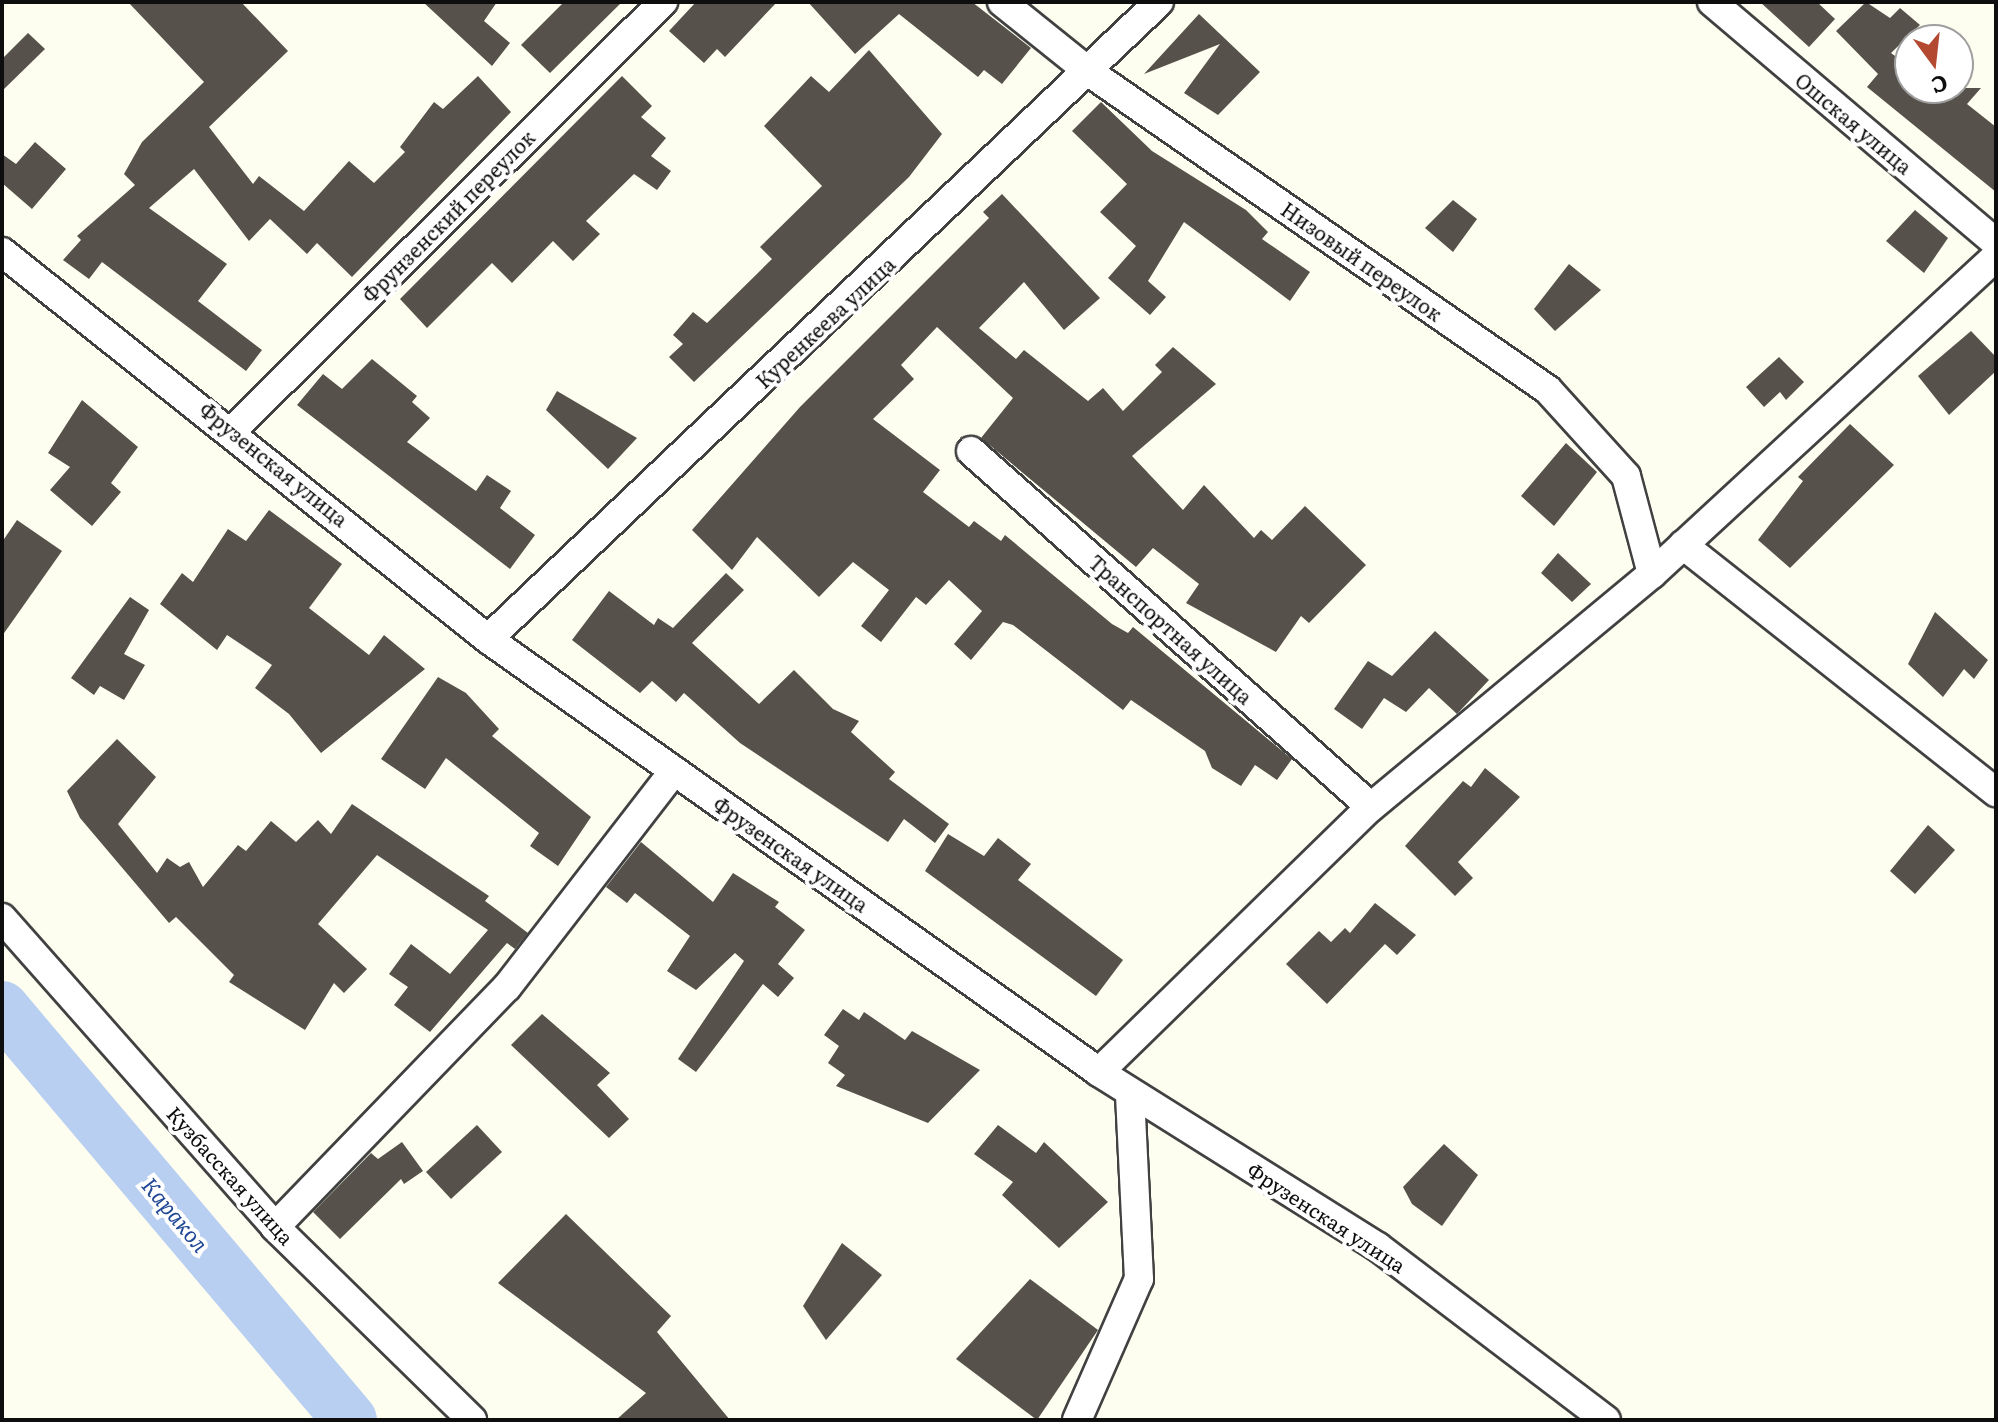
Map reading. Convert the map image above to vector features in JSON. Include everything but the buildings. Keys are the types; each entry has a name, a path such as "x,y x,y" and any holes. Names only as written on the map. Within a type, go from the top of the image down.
{"street":[{"name":"Фрунзенский переулок","path":"233,430 663,2"},
{"name":"Низовый переулок","path":"1002,2 1089,72 1548,390 1626,476 1652,574"},
{"name":"Куренкеева улица","path":"488,639 1089,72 1159,2"},
{"name":"Ошская улица","path":"1712,2 1996,243"},
{"name":"Фрузенская улица","path":"2,252 233,430 488,639 1099,1072 1378,1247 1606,1420"},
{"path":"1099,1072 1371,807 1652,574 1996,257"},
{"name":"Транспортная улица","path":"971,451 1371,807"},
{"path":"1683,545 1996,792"},
{"path":"275,1227 507,987 674,771"},
{"name":"Кузбасская улица","path":"2,918 275,1227 472,1420"},
{"path":"1077,1420 1139,1279 1130,1093"}],"waterway":[{"name":"Каракол","path":"2,1008 350,1420"}]}
